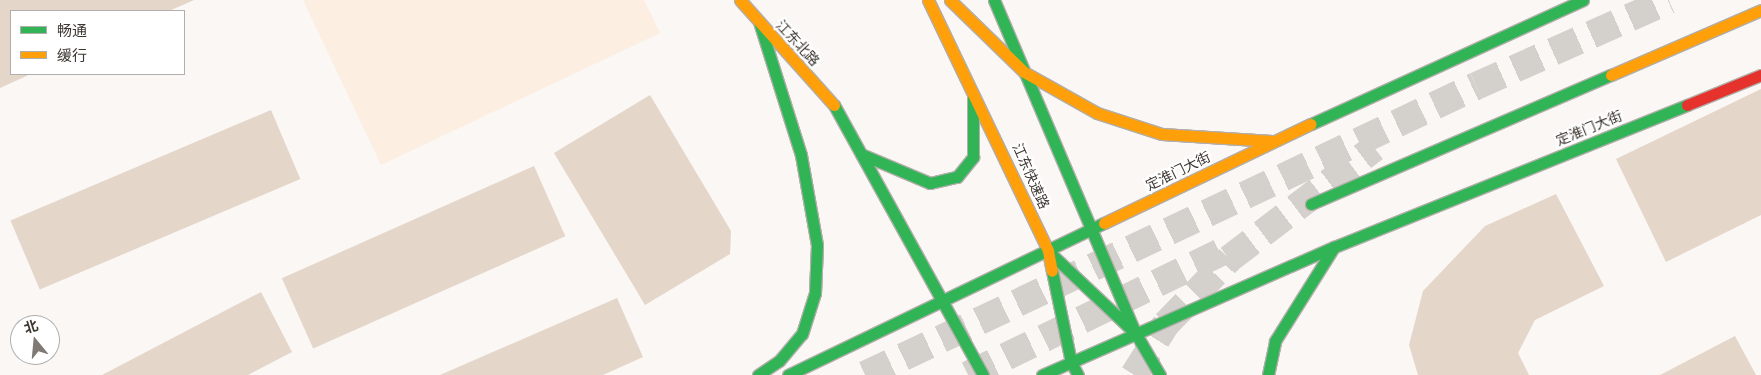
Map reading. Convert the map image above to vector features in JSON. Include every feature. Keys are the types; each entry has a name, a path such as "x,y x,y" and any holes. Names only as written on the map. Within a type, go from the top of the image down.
{"main road":[{"name":"江东北路","path":"740,0 834,105 861,154"},
{"name":"江东快速路","path":"928,0 972,84 1048,251 1071,362 1078,375"},
{"path":"950,0 1024,72 1097,113 1162,134 1274,141"},
{"path":"994,0 1136,334 1160,375"},
{"name":"定淮门大街","path":"788,375 946,302 1274,141 1584,0"},
{"path":"1311,204 1761,10"},
{"path":"758,375 779,361 802,334 815,293 817,245 800,155 759,22"},
{"name":"定淮门大街","path":"1042,375 1334,247 1761,75"},
{"path":"861,154 914,180 930,183 957,177 973,157 972,84"},
{"path":"861,154 946,302 983,375"},
{"path":"1268,375 1275,341 1334,247"},
{"path":"1048,251 1136,334"}],"shaded area":[{"path":"303,0 644,0 660,33 381,165"}],"building":[{"path":"0,0 194,0 171,10 10,10 10,75 29,75 0,88"},
{"path":"1761,89 1761,215 1666,262 1616,159"},
{"path":"650,95 731,231 730,254 645,305 554,153"},
{"path":"271,110 300,179 40,290 10,221"},
{"path":"534,166 565,236 313,349 282,278"},
{"path":"1556,194 1604,286 1535,320 1518,353 1529,375 1418,375 1409,345 1423,291 1485,226"},
{"path":"261,292 292,352 248,375 102,375"},
{"path":"617,298 643,357 603,375 440,375"},
{"path":"1735,336 1756,375 1660,375"}],"tunnel":[{"path":"865,375 1476,86 1669,0"},
{"path":"1134,375 1166,324 1229,259 1374,148"},
{"path":"968,375 1226,250"}],"traffic: fast":[{"path":"994,0 1136,334"},
{"path":"1311,124 1583,0"},
{"path":"758,375 779,361 802,334 815,293 817,245 801,155 759,22"},
{"path":"1311,204 1611,75"},
{"path":"861,154 930,183 957,177 973,157 973,98"},
{"path":"834,105 983,375"},
{"path":"1042,375 1334,247 1687,105"},
{"path":"788,375 1104,223"},
{"path":"1268,375 1275,341 1334,247"},
{"path":"1048,251 1136,334 1160,375"},
{"path":"1052,271 1071,362 1078,375"}],"traffic: slow":[{"path":"740,0 834,105"},
{"path":"928,0 1048,251 1052,271"},
{"path":"950,0 1024,72 1097,113 1162,134 1272,141"},
{"path":"1611,75 1761,10"},
{"path":"1104,223 1311,124"}],"traffic: jam":[{"path":"1687,105 1761,75"}]}
